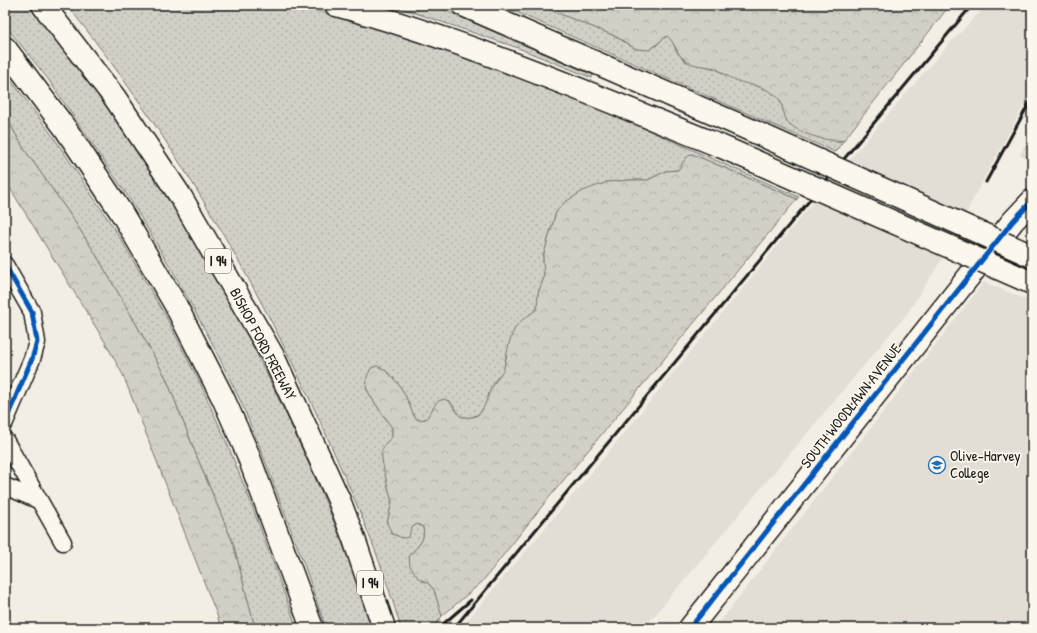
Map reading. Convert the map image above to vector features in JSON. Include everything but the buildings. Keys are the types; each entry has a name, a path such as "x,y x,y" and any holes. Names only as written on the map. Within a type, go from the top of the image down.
{"main road":[{"name":"BISHOP FORD FREEWAY","path":"42,5 115,98 181,197 273,356 339,500 354,539 384,628"},
{"path":"336,5 448,39 550,77 720,146 1032,284"},
{"path":"463,5 737,124 1032,256"},
{"path":"5,48 66,128 121,212 175,304 223,398 247,452 312,628"},
{"name":"SOUTH WOODLAWN AVENUE","path":"690,628 1013,220 1032,201"}],"street":[{"path":"5,265 32,312 37,342 32,359 5,422"},
{"path":"5,440 63,542"},
{"path":"5,486 40,501"}],"shaded area":[{"path":"987,5 1032,5 1032,90 941,261 906,315 644,628 461,628 578,489 806,211 948,45"},
{"path":"1032,132 1032,160 1020,155"},
{"name":"Olive-Harvey College","path":"984,282 1032,302 1032,628 715,628"}],"green space":[{"path":"5,5 29,5 39,17 127,135 155,176 196,242 216,276 270,380 303,451 340,538 372,628 326,628 305,567 259,445 241,402 210,339 175,275 131,201 48,79 5,25"},
{"path":"67,5 297,5 380,29 492,66 618,117 799,197 797,199 692,154 678,170 666,171 648,180 607,182 556,212 543,257 544,277 538,294 537,309 524,319 506,355 504,370 496,379 486,404 479,414 469,418 459,416 450,401 426,419 418,420 414,415 404,393 396,382 387,372 377,366 366,387 392,428 392,437 385,444 388,487 392,502 387,523 411,528 417,524 423,527 424,532 420,543 409,555 419,579 428,583 434,590 442,616 433,628 401,628 382,570 357,505 325,432 270,319 209,210 176,157 105,54"},
{"path":"392,5 433,5 593,75 592,78 518,48"},
{"path":"500,5 538,5 615,36 636,49 656,46 667,36 671,39 677,52 685,61 716,69 725,75 768,90 779,98 787,120 825,138 837,142 844,140 835,152"},
{"path":"538,5 950,5 844,140 838,141 812,136 796,129 786,119 779,99 773,93 760,87 735,80 717,69 688,62 680,55 672,41 667,36 649,50 636,49 615,36"},
{"path":"5,72 55,139 119,236 164,313 200,383 227,443 251,503 297,628 255,628 233,543 166,378 95,253 24,149 5,115"},
{"path":"5,115 24,149 95,253 166,378 233,543 255,628 221,628 123,375 105,342 5,180"},
{"path":"692,154 797,199 547,500 482,582 442,616 434,590 428,583 419,579 410,566 409,555 418,546 422,539 424,532 423,527 417,524 411,528 409,537 403,538 392,534 387,523 392,502 381,453 385,444 392,437 392,428 366,387 367,377 371,368 377,366 392,377 404,393 413,415 418,420 426,419 437,402 443,399 449,401 460,416 474,417 478,415 484,407 492,387 502,373 514,330 521,321 537,309 538,294 544,277 543,257 556,212 565,202 583,191 607,182 648,180 666,171 678,170 687,157"}],"railway":[{"path":"454,628 972,5"},
{"path":"986,182 1032,98"},
{"path":"442,625 471,600"}],"cycle path":[{"path":"690,628 1013,221 1032,201"},
{"path":"5,265 32,312 37,342 32,359 5,422"}],"place":[{"name":"Olive-Harvey College","path":"937,465"}]}
